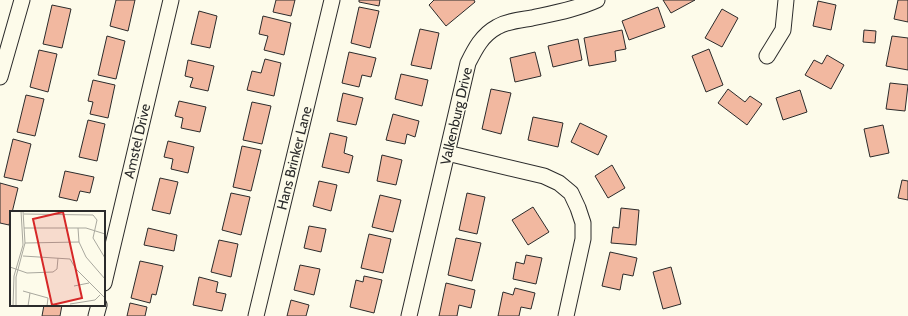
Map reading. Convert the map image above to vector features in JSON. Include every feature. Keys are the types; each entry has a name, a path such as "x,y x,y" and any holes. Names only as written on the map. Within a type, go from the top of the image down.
{"street":[{"path":"0,77 22,0"},
{"name":"Amstel Drive","path":"105,279 171,0"},
{"name":"Hans Brinker Lane","path":"256,316 332,0"},
{"name":"Valkenburg Drive","path":"409,316 468,63 475,48 483,38 496,27 508,22 567,11 598,0"},
{"path":"767,56 783,30 786,0"},
{"path":"448,153 544,176 559,183 571,193 583,223 583,240 566,316"},
{"path":"96,316 99,306"}],"building":[{"path":"116,0 135,0 128,31 110,26"},
{"path":"276,0 295,0 291,16 273,12"},
{"path":"359,0 380,0 379,6 359,2"},
{"path":"434,0 474,0 475,2 446,26 429,5"},
{"path":"663,0 695,0 671,13"},
{"path":"898,0 908,0 908,22 894,19"},
{"path":"818,1 836,5 831,30 813,26"},
{"path":"52,5 71,9 62,48 43,44"},
{"path":"359,7 379,11 370,48 351,43"},
{"path":"658,7 665,27 629,40 622,21"},
{"path":"722,9 738,18 722,47 705,38"},
{"path":"199,11 217,16 210,48 191,44"},
{"path":"263,16 291,23 284,55 264,50 268,36 259,34"},
{"path":"420,29 439,33 431,69 411,65"},
{"path":"622,30 626,49 615,51 616,61 589,66 584,38"},
{"path":"864,30 876,31 875,43 863,42"},
{"path":"107,36 125,41 116,79 98,75"},
{"path":"892,36 908,38 908,70 886,66"},
{"path":"578,39 582,60 553,67 548,46"},
{"path":"709,49 723,85 706,92 692,56"},
{"path":"39,50 57,54 48,92 30,87"},
{"path":"349,52 376,58 371,77 362,75 359,87 342,83"},
{"path":"535,52 541,76 515,82 510,58"},
{"path":"827,55 844,65 831,89 805,75 814,60 822,64"},
{"path":"265,59 281,63 274,96 247,90 252,71 261,73"},
{"path":"188,60 214,66 208,91 190,87 193,78 185,76"},
{"path":"401,74 428,80 422,106 395,99"},
{"path":"93,80 115,85 108,118 90,114 93,102 88,101"},
{"path":"890,83 908,85 905,111 886,109"},
{"path":"491,89 511,93 501,134 482,129"},
{"path":"728,89 745,102 750,96 762,104 747,125 718,103"},
{"path":"800,90 807,112 783,120 776,98"},
{"path":"343,93 363,98 356,125 337,121"},
{"path":"26,95 44,99 35,136 17,132"},
{"path":"179,101 206,107 200,132 181,128 183,118 175,116"},
{"path":"252,102 271,106 262,144 243,140"},
{"path":"393,114 419,121 415,137 407,134 405,144 386,140"},
{"path":"533,117 563,123 558,147 528,140"},
{"path":"88,120 105,124 97,161 79,157"},
{"path":"580,123 607,136 598,155 571,142"},
{"path":"883,125 889,153 870,157 864,129"},
{"path":"330,133 347,137 344,153 353,156 349,173 322,167"},
{"path":"13,139 31,144 22,181 4,177"},
{"path":"168,141 194,147 188,173 171,169 173,159 164,157"},
{"path":"242,146 261,150 251,191 233,187"},
{"path":"382,155 402,160 396,185 377,181"},
{"path":"612,165 625,188 608,198 595,176"},
{"path":"65,171 94,177 90,193 80,191 77,201 59,197"},
{"path":"160,178 178,182 170,214 152,210"},
{"path":"902,180 908,181 908,200 898,198"},
{"path":"319,181 337,185 331,211 313,206"},
{"path":"0,183 18,188 12,211 10,211 9,225 0,223"},
{"path":"231,193 250,197 241,235 222,230"},
{"path":"467,193 485,197 477,234 459,230"},
{"path":"380,195 401,200 393,232 372,227"},
{"path":"533,207 549,232 528,245 512,220"},
{"path":"621,208 639,210 636,245 611,243 613,227 619,228"},
{"path":"309,226 326,229 321,252 304,248"},
{"path":"148,228 177,235 174,251 144,245"},
{"path":"369,234 391,239 383,273 361,268"},
{"path":"456,238 481,243 472,281 448,275"},
{"path":"219,240 238,244 231,277 211,272"},
{"path":"610,252 637,258 633,276 623,274 620,290 602,286"},
{"path":"526,255 542,258 536,284 513,279 516,262 524,264"},
{"path":"140,261 163,266 156,295 152,294 150,303 131,298"},
{"path":"300,265 320,269 314,295 294,290"},
{"path":"671,267 681,304 663,309 653,272"},
{"path":"364,276 382,280 374,313 350,307 356,280 363,282"},
{"path":"199,277 218,282 216,292 226,294 222,311 193,305"},
{"path":"446,283 475,290 471,308 459,305 457,316 439,316"},
{"path":"515,288 535,293 531,309 521,307 519,316 498,316 503,292 513,295"},
{"path":"291,300 309,305 306,316 287,316"},
{"path":"130,303 147,307 145,316 127,316"},
{"path":"44,306 62,306 60,316 42,316"}]}
